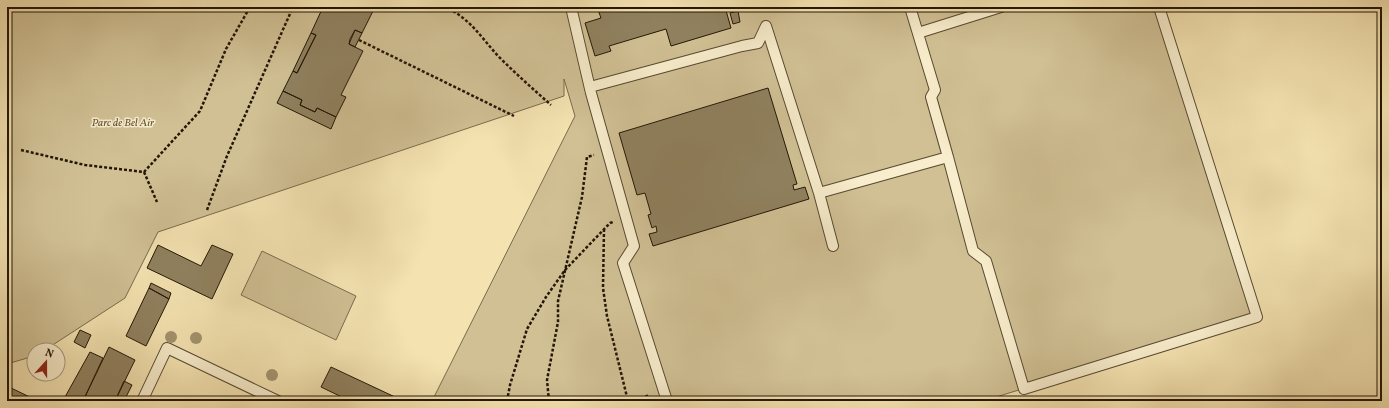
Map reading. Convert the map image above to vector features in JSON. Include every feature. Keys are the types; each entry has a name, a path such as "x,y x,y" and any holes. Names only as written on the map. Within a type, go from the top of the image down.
{"lane":[{"path":"571,7 607,152 634,246 623,263 667,401"},
{"path":"910,7 935,90 931,97 973,251 986,261 1024,389 1257,317 1159,7"},
{"path":"918,33 1001,7"},
{"path":"590,87 742,46 758,44 766,26 819,193 833,246"},
{"path":"819,193 948,157"},
{"path":"142,401 167,348 278,401"}],"path":[{"path":"144,172 200,111 226,49 250,7"},
{"path":"207,210 227,156 294,7"},
{"path":"444,7 454,11 469,22 499,57 551,105"},
{"path":"359,40 514,116"},
{"path":"20,150 85,165 144,172"},
{"path":"549,401 547,380 558,322 558,301 582,197 587,157 607,152"},
{"path":"144,172 157,202"},
{"path":"507,401 510,385 527,329 546,297 565,270 604,229 610,223 626,216"},
{"path":"604,229 603,288 607,316 628,401"},
{"path":"631,401 664,390"}],"green space":[{"name":"Parc de Bel Air","path":"7,7 1158,7 1257,317 983,401 432,401 575,116 564,79 564,96 158,232 125,298 57,342 26,342 26,358 7,364"},
{"path":"262,251 356,296 336,340 241,295"}],"building":[{"path":"323,7 375,7 362,33 355,30 350,39 349,44 363,51 341,95 346,97 336,117 317,108 315,112 300,105 302,100 283,91 293,71 297,73 316,35 311,33"},
{"path":"597,7 725,7 731,28 671,46 666,29 609,46 611,51 595,56 585,23 601,18"},
{"path":"738,11 740,22 733,24 730,13"},
{"path":"355,30 362,33 355,47 349,44"},
{"path":"311,33 316,35 297,73 293,71"},
{"path":"768,88 797,184 793,185 794,190 805,187 809,199 653,246 649,234 657,232 656,226 652,228 648,215 651,214 645,193 637,195 619,133"},
{"path":"283,91 302,100 300,105 315,112 317,108 336,117 331,129 277,103"},
{"path":"158,245 201,266 212,245 233,254 212,299 147,268"},
{"path":"151,283 171,293 169,299 149,288"},
{"path":"149,288 169,299 146,346 126,336"},
{"path":"80,330 91,335 85,348 74,342"},
{"path":"109,347 135,360 115,401 83,401"},
{"path":"90,352 103,358 83,401 73,401 65,397"},
{"path":"331,367 402,401 350,401 321,387"},
{"path":"124,381 132,385 124,401 115,401"},
{"path":"7,386 38,401 14,401 7,398"}]}
